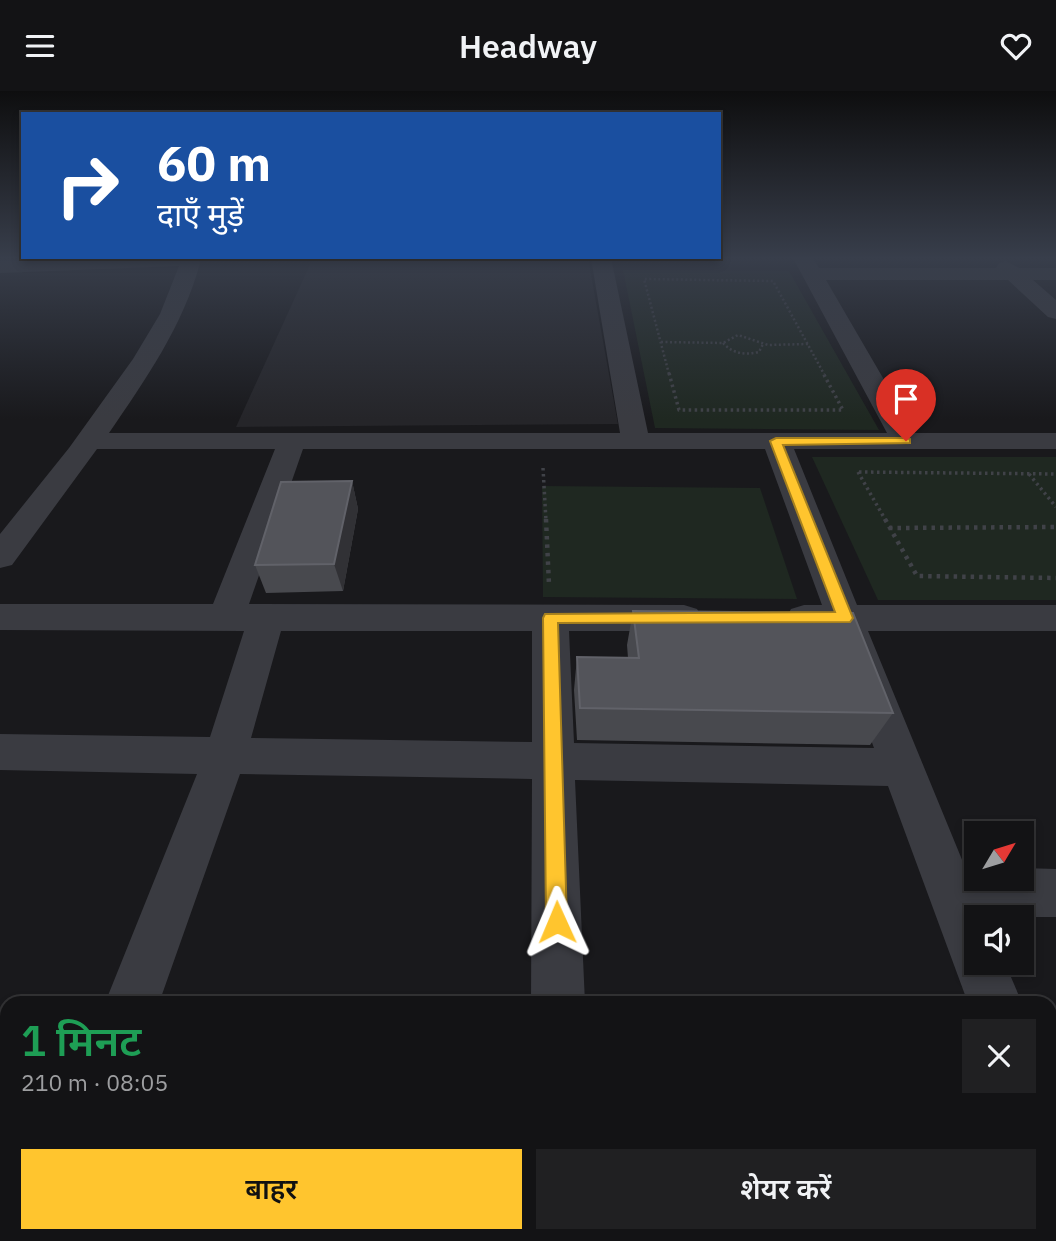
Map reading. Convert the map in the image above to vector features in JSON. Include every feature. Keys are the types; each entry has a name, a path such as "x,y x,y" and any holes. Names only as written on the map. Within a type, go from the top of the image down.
{"street":[{"path":"0,557 91,441 174,312"},
{"path":"611,312 636,441"},
{"path":"833,312 906,441"},
{"path":"91,441 1056,441"},
{"path":"135,996 225,756 247,617 292,441"},
{"path":"776,441 964,925"},
{"path":"0,617 711,618"},
{"path":"551,618 558,996"},
{"path":"765,618 1056,618"},
{"path":"0,752 903,767"},
{"path":"951,891 1056,893"},
{"path":"984,975 992,996"}],"path":[{"path":"653,312 679,410 844,410 790,312"},
{"path":"661,342 723,343 729,337 739,335 752,337 763,344 808,344"},
{"path":"723,343 727,349 741,354 759,352 763,344"},
{"path":"542,441 551,618"},
{"path":"1056,474 858,472 916,576 1056,578"},
{"path":"1029,474 1056,507"},
{"path":"889,528 1056,527"}],"shaded area":[{"path":"289,312 598,312 618,424 236,427"},
{"path":"631,312 812,312 879,430 655,428"},
{"path":"812,457 1056,457 1056,600 878,600"},
{"path":"542,486 760,488 797,599 543,597"}],"building":[{"path":"352,481 334,564 255,565 281,482"},
{"path":"633,611 853,613 893,713 580,708 577,657 639,658"}],"route":[{"path":"557,922 551,618 845,618 776,441 906,441"}]}
